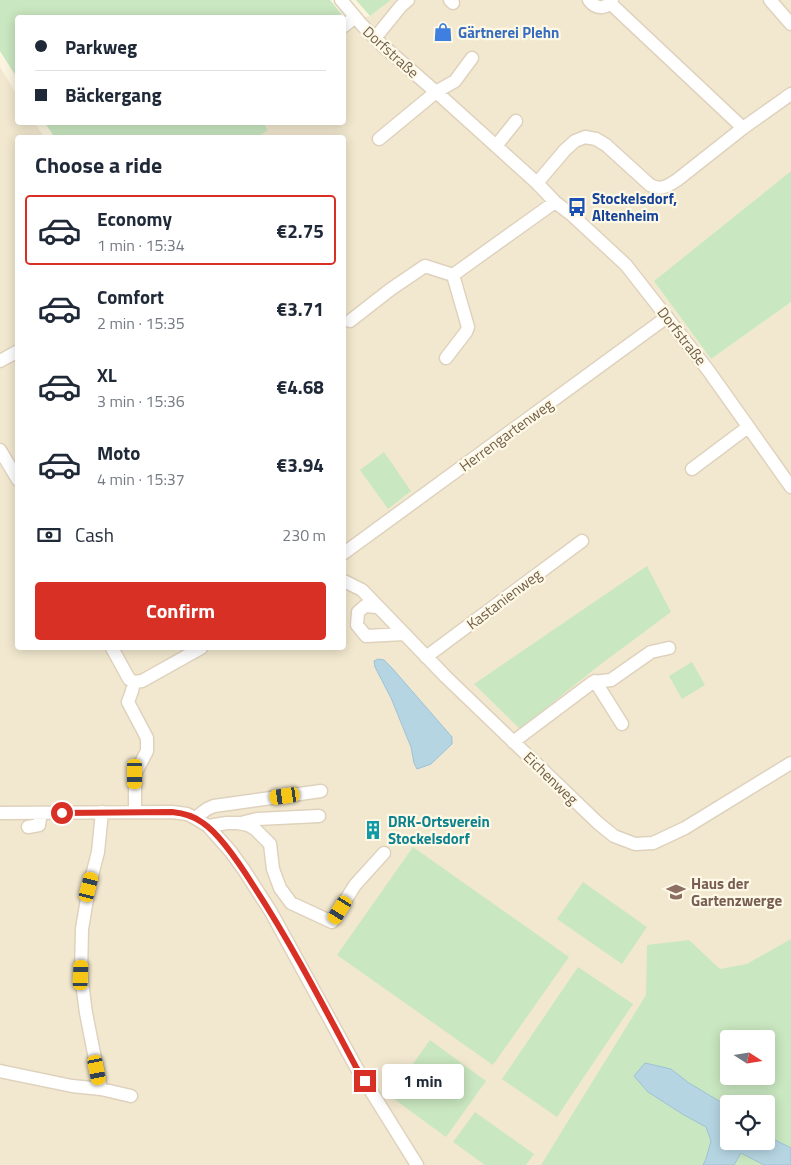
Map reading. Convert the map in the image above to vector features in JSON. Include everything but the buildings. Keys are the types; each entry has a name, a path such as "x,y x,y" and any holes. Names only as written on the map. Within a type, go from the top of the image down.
{"street":[{"name":"Dorfstraße","path":"341,0 375,38 626,265 708,370 791,487"},
{"path":"375,38 408,0"},
{"path":"589,0 596,7 601,8 611,2 743,128"},
{"path":"770,0 791,24"},
{"path":"346,24 355,17"},
{"path":"379,139 436,92 455,81 472,58"},
{"path":"537,183 565,150 575,141 585,137 596,139 606,145 650,185 659,188 666,186 677,180 743,128 791,94"},
{"path":"496,146 516,121"},
{"path":"453,275 555,202"},
{"path":"350,321 391,289 425,266 453,275"},
{"path":"446,358 468,327 453,275"},
{"name":"Herrengartenweg","path":"346,552 667,317"},
{"path":"0,360 15,352"},
{"path":"692,469 748,427"},
{"path":"0,450 15,475"},
{"name":"Kastanienweg","path":"426,657 582,542"},
{"name":"Eichenweg","path":"346,582 362,590 426,657 513,742 614,836 635,844 653,843 685,828 791,763"},
{"path":"377,607 365,606 358,612 357,626 366,636 404,634"},
{"path":"513,742 593,682 611,680 651,652 669,648"},
{"path":"113,650 129,679 134,682 142,681 197,650"},
{"path":"595,681 622,724"},
{"path":"134,682 128,702 147,738 146,751 135,774 135,812"},
{"path":"195,818 214,806 320,791"},
{"path":"101,1089 86,1013 81,975 82,929 89,887 98,852 102,812"},
{"path":"0,813 172,812 187,814 208,826 240,864 271,912 356,1067 417,1165"},
{"path":"28,827 40,825 41,813"},
{"path":"238,823 257,819 319,816"},
{"path":"208,826 238,823 255,829 270,844 274,869 280,888 291,903 332,922 355,885 384,853"},
{"path":"0,1071 131,1096"}],"shaded area":[{"path":"391,0 791,0 791,171 654,281 711,359 791,302 791,1165 0,1165 0,67 15,92 15,125 36,125 43,135 15,135 15,650 346,650 346,135 261,135 268,130 264,125 346,125 346,22 370,16"}],"green space":[{"path":"0,0 330,0 342,15 15,15 15,75 0,51"},
{"path":"356,0 391,0 370,16"},
{"path":"46,125 264,125 268,130 261,135 53,135"},
{"path":"791,171 791,302 711,359 654,281"},
{"path":"384,452 411,491 388,509 360,470"},
{"path":"647,566 671,612 597,667 520,729 474,684"},
{"path":"692,662 705,685 682,699 669,676"},
{"path":"413,847 569,957 493,1065 337,955"},
{"path":"583,882 647,927 622,964 557,919"},
{"path":"791,939 791,1165 541,1165 646,995 647,945 689,940 720,969 747,964"},
{"path":"578,967 633,1004 557,1117 502,1079"},
{"path":"430,1040 486,1081 446,1137 390,1096"},
{"path":"475,1112 534,1154 526,1165 485,1165 453,1142"}],"water":[{"path":"378,659 384,660 392,668 452,737 452,744 431,764 417,769 411,747 391,698 375,667 374,661"},
{"path":"645,1063 671,1069 689,1083 720,1102 720,1150 775,1150 775,1140 791,1148 791,1165 764,1165 741,1153 734,1165 703,1165 711,1141 706,1127 648,1092 634,1076"}],"place":[{"name":"Gärtnerei Plehn","path":"443,32"},
{"name":"Stockelsdorf, Altenheim","path":"577,207"},
{"name":"DRK-Ortsverein Stockelsdorf","path":"373,830"},
{"name":"Haus der Gartenzwerge","path":"676,892"}],"route":[{"path":"62,813 172,812 187,814 208,826 231,852 271,912 365,1081"}]}
